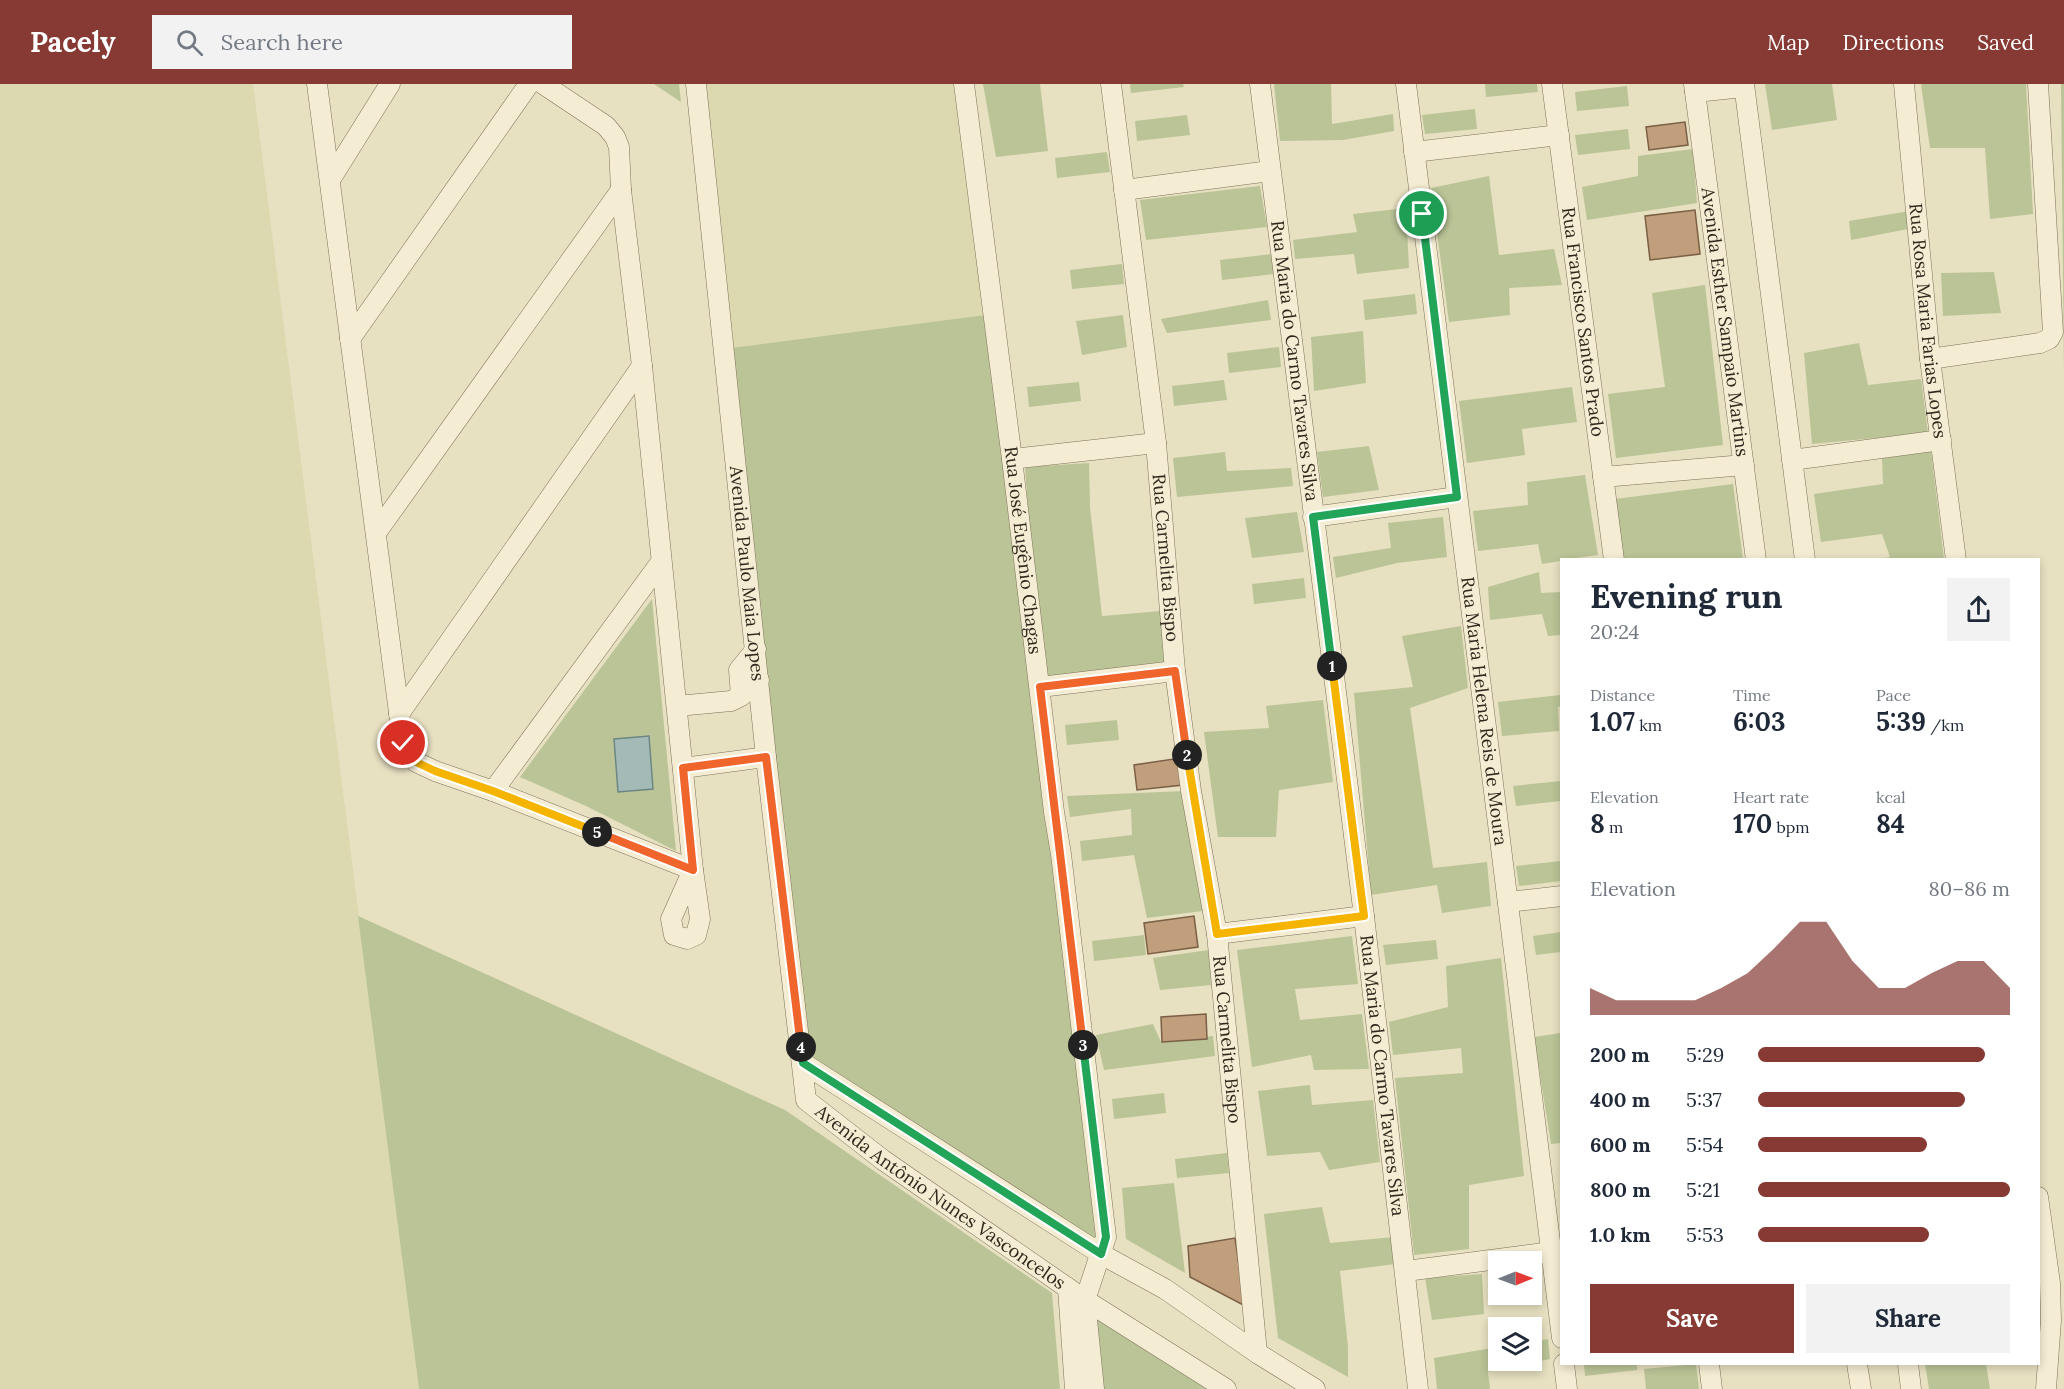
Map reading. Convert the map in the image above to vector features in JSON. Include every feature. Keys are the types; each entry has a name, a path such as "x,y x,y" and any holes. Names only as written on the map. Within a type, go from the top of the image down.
{"street":[{"path":"317,84 403,743 416,762 435,771 493,791 693,870 642,366 621,190 619,147 615,137 606,126 543,84"},
{"path":"330,180 390,84"},
{"path":"350,339 529,84"},
{"name":"Avenida Paulo Maia Lopes","path":"696,84 766,757 803,1063"},
{"name":"Rua José Eugênio Chagas","path":"964,84 1012,459 1106,1237 1085,1300"},
{"name":"Rua Carmelita Bispo","path":"1111,84 1156,443 1175,671 1191,791 1217,934 1257,1353"},
{"name":"Rua Maria do Carmo Tavares Silva","path":"1260,84 1364,916 1418,1389"},
{"name":"Rua Maria Helena Reis de Moura","path":"1406,84 1560,1321"},
{"name":"Rua Francisco Santos Prado","path":"1552,84 1614,558"},
{"name":"Rua Rosa Maria Farias Lopes","path":"1904,84 1930,359 1956,558"},
{"path":"1930,359 2040,343 2049,339 2053,332 2038,84"},
{"path":"1695,88 1744,86 1805,558"},
{"name":"Avenida Esther Sampaio Martins","path":"1695,88 1756,558"},
{"path":"1414,152 1559,135"},
{"path":"1124,190 1270,171"},
{"path":"376,533 621,190"},
{"path":"399,714 642,366"},
{"path":"1792,460 1941,440"},
{"path":"1012,459 1156,443"},
{"path":"1603,477 1744,465"},
{"path":"1313,517 1457,497"},
{"path":"493,791 661,562"},
{"path":"741,696 738,670 756,648"},
{"path":"1040,687 1175,671"},
{"path":"677,706 731,701 741,696 759,680"},
{"path":"683,768 766,757"},
{"path":"1508,902 1560,896"},
{"path":"1217,934 1364,916"},
{"name":"Avenida Antônio Nunes Vasconcelos","path":"803,1063 1101,1254 1165,1289 1308,1387"},
{"name":"Avenida Antônio Nunes Vasconcelos","path":"803,1063 806,1100 883,1160 1085,1300 1226,1389"},
{"path":"2040,1211 2050,1283 2051,1320 2046,1389"},
{"path":"1406,1271 1552,1252"},
{"path":"1068,1288 1075,1389"},
{"path":"1085,1300 1094,1389"},
{"path":"1564,1365 1567,1389"},
{"path":"1710,1365 1712,1389"},
{"path":"1857,1365 1861,1389"},
{"path":"1908,1365 1911,1389"}],"shaded area":[{"path":"0,84 253,84 419,1389 0,1389"},
{"path":"703,84 964,84 993,314 723,349"}],"green space":[{"path":"654,84 679,84 681,102"},
{"path":"983,84 1040,84 1048,151 996,157"},
{"path":"1130,84 1183,84 1184,87 1131,93"},
{"path":"1274,84 1331,84 1332,124 1393,114 1394,131 1343,140 1280,141"},
{"path":"1485,84 1537,84 1538,92 1486,97"},
{"path":"1765,84 1832,84 1837,120 1772,130"},
{"path":"1921,84 2026,84 2033,214 1990,219 1985,148 1930,148"},
{"path":"2061,84 2064,84 2064,372"},
{"path":"1627,86 1629,106 1577,111 1575,92"},
{"path":"1475,109 1477,129 1425,134 1422,115"},
{"path":"1187,115 1190,135 1137,141 1135,121"},
{"path":"1628,129 1630,149 1578,155 1575,135"},
{"path":"1693,149 1697,203 1587,220 1582,187 1638,176 1638,156"},
{"path":"1107,152 1110,172 1057,178 1055,158"},
{"path":"1489,176 1499,255 1554,249 1562,285 1509,288 1510,315 1449,322 1431,188"},
{"path":"1260,186 1267,227 1146,240 1140,200"},
{"path":"1406,208 1409,268 1357,274 1354,254 1295,259 1293,240 1357,232 1353,214"},
{"path":"1910,211 1908,229 1851,240 1849,221"},
{"path":"1272,254 1274,274 1222,280 1220,260"},
{"path":"1122,264 1124,284 1072,289 1070,270"},
{"path":"1994,272 2001,313 1943,316 1941,273"},
{"path":"1705,285 1723,445 1616,458 1608,394 1665,387 1652,293"},
{"path":"1415,294 1417,314 1365,320 1363,300"},
{"path":"1268,300 1271,320 1167,333 1161,319"},
{"path":"993,314 1039,669 1025,467 1089,463 1090,507 1102,616 1161,611 1175,671 1040,687 1101,1254 803,1063 723,349"},
{"path":"1123,315 1127,347 1082,355 1076,321"},
{"path":"1363,331 1366,383 1314,391 1311,337"},
{"path":"1859,343 1868,385 1921,379 1928,433 1812,444 1804,353"},
{"path":"1279,347 1281,367 1229,373 1227,353"},
{"path":"1224,380 1227,400 1174,406 1172,386"},
{"path":"1079,382 1081,401 1029,407 1027,387"},
{"path":"1572,387 1577,422 1522,429 1525,455 1467,463 1459,401"},
{"path":"1369,446 1379,490 1323,497 1317,452"},
{"path":"1931,451 1944,558 1885,558 1890,557 1882,534 1821,542 1814,494 1883,484 1882,457"},
{"path":"1225,452 1227,471 1291,468 1293,486 1177,497 1173,458"},
{"path":"1585,475 1598,555 1560,558 1560,561 1542,564 1538,544 1478,551 1473,511 1528,505 1527,482"},
{"path":"1733,484 1743,558 1624,558 1615,499"},
{"path":"1297,512 1304,552 1252,558 1245,518"},
{"path":"1443,517 1447,557 1397,563 1336,578 1333,557 1391,548 1388,523"},
{"path":"1539,572 1541,593 1560,592 1560,635 1548,636 1542,614 1490,620 1488,587"},
{"path":"1304,578 1306,598 1254,604 1252,584"},
{"path":"652,599 676,851 586,806 520,777"},
{"path":"1461,626 1468,688 1410,708 1433,868 1487,862 1491,906 1442,913 1437,885 1371,895 1354,693 1413,687 1402,636"},
{"path":"1560,695 1559,731 1502,736 1498,702"},
{"path":"1323,700 1333,782 1279,790 1276,837 1218,837 1204,732 1269,728 1266,706"},
{"path":"1117,720 1119,740 1067,745 1065,725"},
{"path":"1560,781 1560,801 1516,806 1513,786"},
{"path":"1185,791 1203,911 1147,918 1134,855 1082,861 1080,841 1132,835 1131,809 1070,817 1067,796"},
{"path":"1560,861 1560,881 1519,886 1516,866"},
{"path":"358,916 785,1110 1052,1293 1060,1389 419,1389"},
{"path":"1560,932 1560,952 1536,955 1533,936"},
{"path":"1144,935 1146,955 1094,961 1092,941"},
{"path":"1352,936 1358,984 1295,989 1300,1020 1362,1014 1369,1069 1314,1070 1311,1055 1252,1067 1237,950"},
{"path":"1436,940 1438,959 1386,965 1383,945"},
{"path":"1209,950 1211,985 1160,990 1153,958"},
{"path":"1501,958 1524,1176 1469,1185 1469,1249 1414,1255 1395,1078 1463,1073 1461,1048 1393,1055 1389,1022 1448,1007 1446,966"},
{"path":"1153,1024 1161,1042 1213,1036 1215,1056 1104,1070 1096,1035"},
{"path":"1560,1033 1560,1143 1551,1144 1534,1037"},
{"path":"1310,1085 1312,1105 1373,1100 1380,1162 1329,1170 1320,1152 1267,1156 1258,1091"},
{"path":"1164,1093 1166,1113 1114,1119 1112,1099"},
{"path":"1227,1153 1229,1173 1177,1178 1175,1159"},
{"path":"1174,1183 1185,1273 1126,1239 1122,1188"},
{"path":"1322,1207 1330,1243 1394,1237 1395,1264 1340,1271 1348,1347 1348,1377 1278,1338 1264,1214"},
{"path":"1482,1274 1484,1314 1432,1320 1425,1278"},
{"path":"1085,1300 1227,1389 1094,1389"},
{"path":"1548,1339 1550,1359 1542,1361 1542,1340"},
{"path":"1488,1349 1488,1371 1493,1371 1488,1372 1490,1389 1437,1389 1434,1358"},
{"path":"1584,1365 1637,1365 1637,1370 1585,1376"},
{"path":"1696,1365 1699,1389 1646,1389 1644,1369"},
{"path":"1925,1365 1986,1365 1990,1389 1929,1389"}],"water":[{"path":"649,736 653,789 618,792 614,739"}],"building":[{"path":"1685,122 1688,145 1649,150 1646,127"},
{"path":"1695,210 1700,254 1650,260 1645,216"},
{"path":"1180,758 1183,785 1137,790 1134,765"},
{"path":"1194,916 1198,947 1148,954 1144,923"},
{"path":"1206,1014 1207,1039 1162,1042 1161,1017"},
{"path":"1235,1238 1245,1306 1190,1277 1188,1246"}],"route":[{"path":"403,743 416,762 435,771 493,791 693,870 683,768 766,757 803,1063 1101,1254 1106,1237 1104,1218 1040,687 1175,671 1191,791 1217,934 1364,916 1313,517 1457,497 1422,214"}]}
